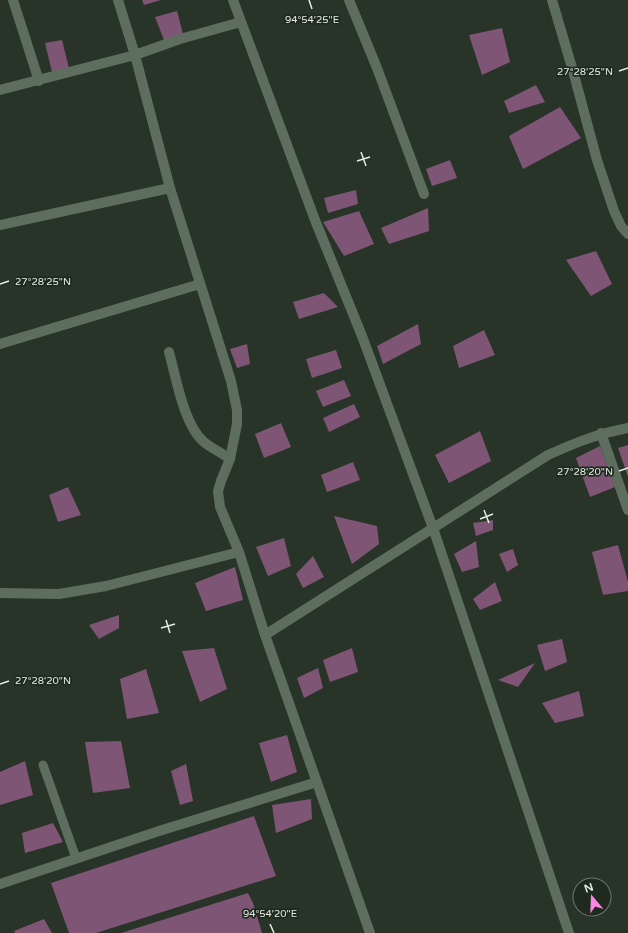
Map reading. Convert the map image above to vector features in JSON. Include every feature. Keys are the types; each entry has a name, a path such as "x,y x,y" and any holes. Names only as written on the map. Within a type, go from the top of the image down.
{"street":[{"path":"13,0 39,81"},
{"path":"118,0 135,55 170,188 227,368 237,410 237,424 230,459 218,491 220,507 239,552 265,635 370,933"},
{"path":"233,0 315,220 362,336 433,528 569,933"},
{"path":"349,0 377,68 424,194"},
{"path":"552,0 597,160 620,226 628,234"},
{"path":"0,90 135,55 180,39 241,22"},
{"path":"0,225 170,188"},
{"path":"0,344 200,284"},
{"path":"169,352 185,412 190,424 203,442 230,459"},
{"path":"265,635 548,455 582,439 601,433 628,428"},
{"path":"601,433 628,510"},
{"path":"0,593 59,594 106,586 239,552"},
{"path":"0,884 166,828 317,782"}],"lane":[{"path":"43,765 76,858"}],"building":[{"path":"142,0 161,0 144,5"},
{"path":"177,11 183,34 164,40 155,17"},
{"path":"502,28 510,62 482,75 469,35"},
{"path":"62,40 69,68 52,72 45,43"},
{"path":"536,85 545,102 509,113 504,101"},
{"path":"560,107 581,138 523,169 509,136"},
{"path":"450,160 457,178 432,186 426,169"},
{"path":"356,190 358,204 328,213 324,198"},
{"path":"428,208 429,231 389,244 381,228"},
{"path":"359,211 374,244 344,256 323,222"},
{"path":"596,251 612,284 591,296 566,260"},
{"path":"324,293 338,307 299,319 293,302"},
{"path":"418,324 421,344 383,364 377,346"},
{"path":"484,330 495,355 459,368 453,346"},
{"path":"247,344 250,364 237,368 230,349"},
{"path":"336,350 342,368 312,378 306,359"},
{"path":"344,380 351,396 323,407 316,391"},
{"path":"354,404 360,417 329,432 323,418"},
{"path":"281,423 291,447 264,458 255,434"},
{"path":"480,431 491,461 449,483 435,455"},
{"path":"628,445 628,477 618,448"},
{"path":"600,446 615,487 590,497 576,458"},
{"path":"353,462 360,480 327,492 321,475"},
{"path":"68,487 81,515 58,522 49,495"},
{"path":"334,516 377,526 379,544 352,564"},
{"path":"493,520 493,530 476,536 473,523"},
{"path":"284,538 291,566 268,576 256,547"},
{"path":"476,541 479,567 462,572 454,554"},
{"path":"618,545 628,582 628,591 603,595 592,552"},
{"path":"513,549 518,565 507,572 499,554"},
{"path":"313,556 324,577 303,588 296,574"},
{"path":"235,567 243,600 206,611 195,583"},
{"path":"495,582 502,601 480,610 473,599"},
{"path":"119,615 119,628 99,639 89,625"},
{"path":"562,639 567,662 545,671 537,645"},
{"path":"214,648 227,689 200,702 182,651"},
{"path":"352,648 358,672 330,682 323,660"},
{"path":"535,663 518,687 498,680"},
{"path":"318,668 323,688 304,698 297,678"},
{"path":"146,669 159,713 127,719 120,679"},
{"path":"579,691 584,716 555,723 542,703"},
{"path":"287,735 297,772 271,782 259,743"},
{"path":"121,741 130,788 93,793 85,742"},
{"path":"25,761 33,795 0,805 0,772"},
{"path":"186,764 193,801 180,805 171,771"},
{"path":"311,799 312,819 276,833 272,805"},
{"path":"254,816 276,876 96,933 69,933 51,883"},
{"path":"53,823 63,842 25,853 22,833"},
{"path":"248,893 253,903 262,933 121,933"},
{"path":"44,919 52,933 15,933 14,931"}]}
